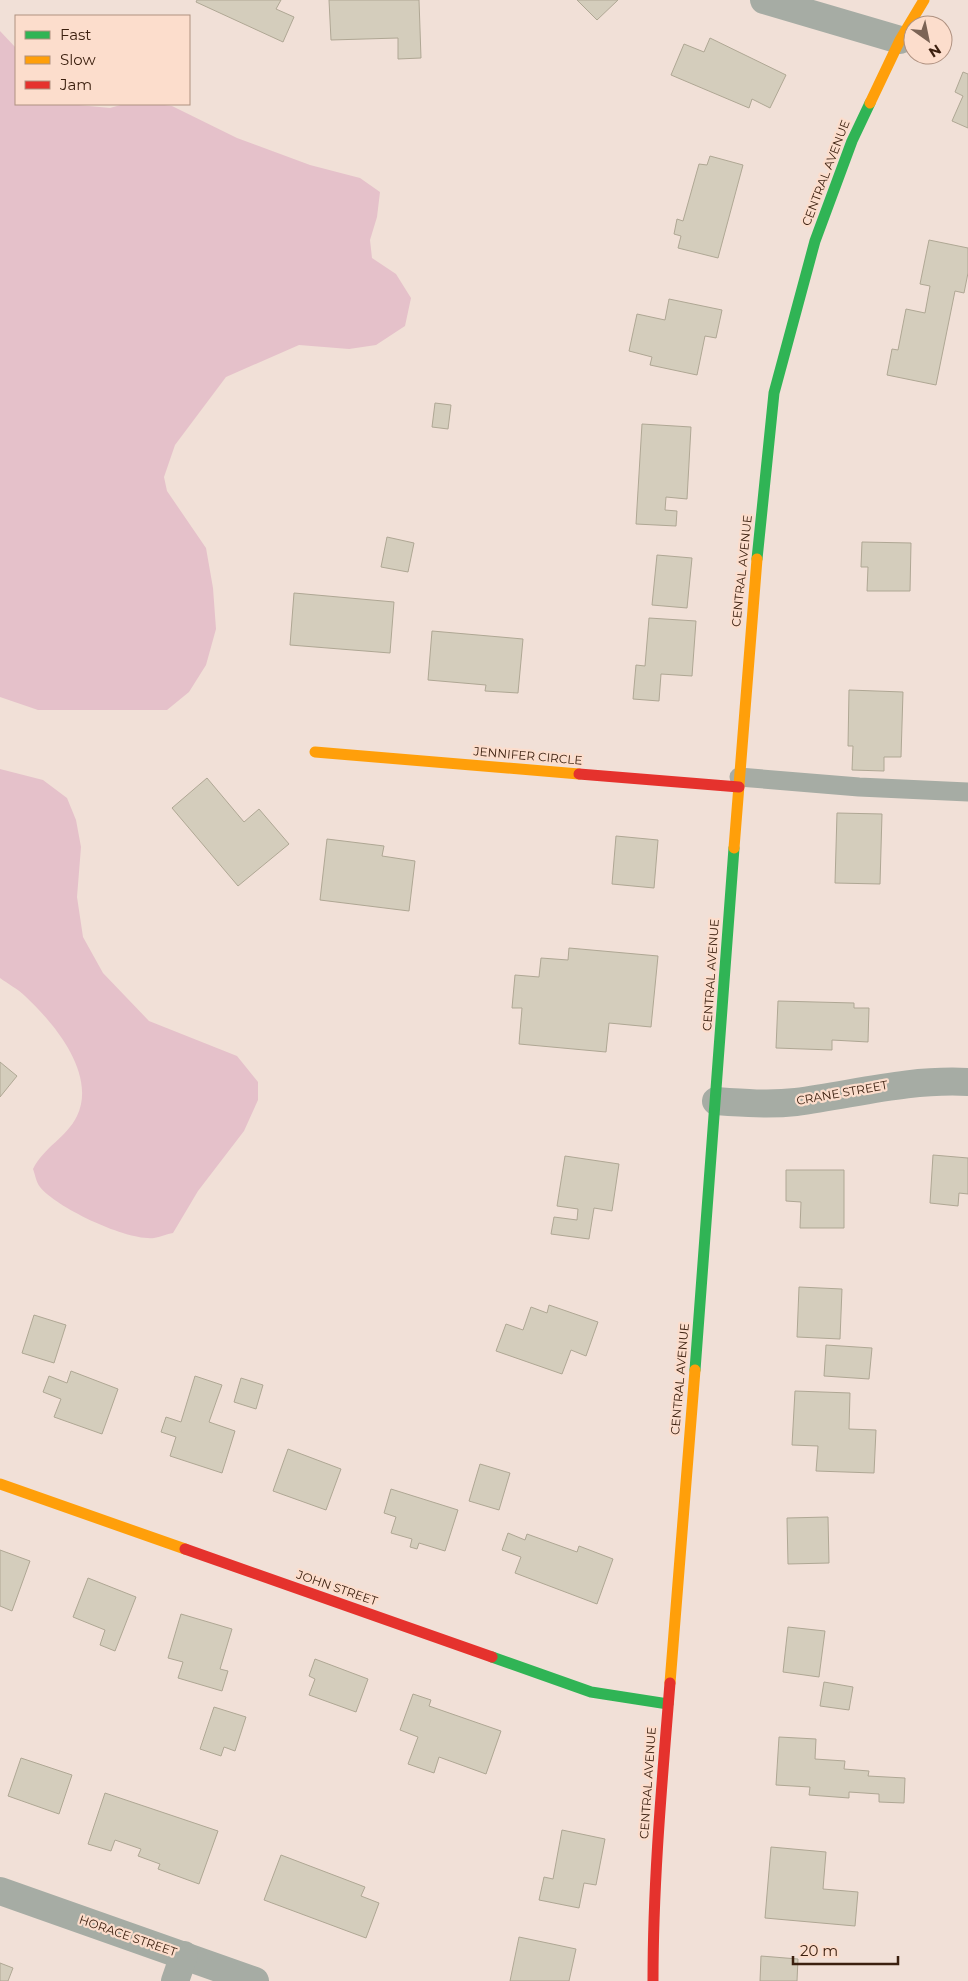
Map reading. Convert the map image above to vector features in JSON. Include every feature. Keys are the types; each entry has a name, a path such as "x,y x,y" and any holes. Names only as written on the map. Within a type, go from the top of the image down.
{"main road":[{"name":"CENTRAL AVENUE","path":"653,1981 655,1879 668,1704 716,1101 751,622 774,393 814,241 852,140 900,40 924,0"},
{"name":"JENNIFER CIRCLE","path":"315,752 739,782"},
{"name":"JOHN STREET","path":"0,1484 590,1692 619,1698 668,1704"}],"street":[{"path":"764,0 900,40"},
{"name":"CRANE STREET","path":"716,1101 772,1104 796,1102 893,1084 968,1082"},
{"name":"HORACE STREET","path":"0,1891 255,1981"},
{"path":"175,1981 184,1956"}],"lane":[{"path":"739,782 968,792"}],"shaded area":[{"path":"0,31 15,47 15,105 78,105 110,108 120,105 172,106 237,138 310,165 360,178 380,192 377,217 370,240 372,258 396,274 411,298 405,326 376,345 349,349 299,345 226,377 175,445 164,477 167,491 206,548 213,588 216,629 206,665 189,692 167,710 38,710 0,697"},
{"path":"0,769 43,780 67,798 76,820 81,847 77,897 83,937 103,973 149,1021 237,1056 258,1082 258,1100 244,1131 198,1191 173,1233 154,1238 142,1238 93,1222 49,1195 40,1187 37,1180 33,1169 38,1161 67,1130 77,1116 82,1100 81,1083 77,1067 69,1050 48,1020 25,996 0,978"}],"building":[{"path":"197,0 281,0 276,9 294,17 283,42 196,2"},
{"path":"329,0 419,0 421,58 398,59 398,38 331,40"},
{"path":"577,0 618,0 597,20"},
{"path":"710,38 786,75 770,108 752,99 749,108 671,75 684,44 704,52"},
{"path":"963,72 968,74 968,128 952,121 963,96 955,92"},
{"path":"710,156 743,165 718,258 678,248 681,236 674,234 677,219 683,221 699,164 707,165"},
{"path":"929,240 968,248 968,273 964,293 955,291 936,385 887,375 892,349 898,350 906,309 925,313 930,286 920,284"},
{"path":"669,299 722,310 716,338 705,336 697,375 650,365 652,357 629,351 637,314 665,320"},
{"path":"435,403 451,405 448,429 432,427"},
{"path":"642,424 691,427 687,499 666,497 665,510 677,511 676,526 636,524"},
{"path":"387,537 414,543 408,572 381,567"},
{"path":"862,542 911,543 910,591 867,591 868,567 861,567"},
{"path":"657,555 692,558 687,608 652,605"},
{"path":"294,593 394,602 390,653 290,645"},
{"path":"649,618 696,621 692,676 661,674 659,701 633,699 636,665 645,666"},
{"path":"432,631 523,639 518,693 485,691 486,685 428,680"},
{"path":"849,690 903,692 901,757 884,757 884,771 852,770 853,746 848,746"},
{"path":"207,778 244,822 259,809 289,844 238,886 172,808"},
{"path":"837,813 882,814 880,884 835,883"},
{"path":"616,836 658,840 654,888 612,884"},
{"path":"327,839 384,846 382,856 415,861 409,911 320,900"},
{"path":"569,948 658,956 651,1027 609,1023 606,1052 519,1044 522,1008 512,1008 515,975 539,977 541,958 568,960"},
{"path":"778,1001 854,1003 854,1008 869,1008 868,1042 832,1040 832,1050 776,1048"},
{"path":"0,1062 17,1076 0,1097"},
{"path":"933,1155 968,1158 968,1194 959,1193 958,1206 930,1203"},
{"path":"565,1156 619,1164 612,1211 594,1208 589,1239 551,1234 554,1217 577,1220 578,1209 557,1206"},
{"path":"786,1170 844,1170 844,1228 800,1228 801,1202 786,1201"},
{"path":"799,1287 842,1289 840,1339 797,1337"},
{"path":"549,1305 598,1322 586,1356 571,1350 562,1374 496,1351 506,1324 523,1330 531,1307 547,1313"},
{"path":"34,1315 66,1325 54,1363 22,1353"},
{"path":"826,1345 872,1348 869,1379 824,1376"},
{"path":"71,1371 118,1389 102,1434 54,1417 61,1399 43,1392 49,1376 67,1383"},
{"path":"195,1376 222,1385 209,1422 235,1431 222,1473 170,1456 176,1437 161,1432 166,1417 181,1422"},
{"path":"241,1378 263,1385 256,1409 234,1402"},
{"path":"795,1391 850,1393 849,1429 876,1430 874,1473 816,1471 818,1446 792,1445"},
{"path":"288,1449 341,1469 326,1510 273,1491"},
{"path":"480,1464 510,1473 499,1510 469,1501"},
{"path":"391,1489 458,1510 445,1551 419,1543 417,1549 410,1547 412,1539 391,1533 396,1517 384,1513"},
{"path":"828,1517 829,1563 788,1564 787,1518"},
{"path":"508,1533 525,1540 527,1534 577,1552 579,1546 613,1559 597,1604 515,1573 521,1557 502,1550"},
{"path":"0,1550 30,1561 12,1611 0,1606"},
{"path":"88,1578 136,1597 115,1651 100,1645 105,1630 73,1617"},
{"path":"181,1614 232,1629 220,1669 228,1671 222,1691 178,1678 183,1662 168,1658"},
{"path":"788,1627 825,1631 819,1677 783,1672"},
{"path":"315,1659 368,1679 356,1712 309,1695 315,1679 309,1676"},
{"path":"824,1682 853,1687 849,1710 820,1706"},
{"path":"413,1694 431,1700 429,1706 501,1731 486,1774 439,1757 434,1773 408,1764 418,1737 400,1730"},
{"path":"214,1707 246,1717 235,1751 224,1747 221,1756 200,1749"},
{"path":"779,1737 816,1739 815,1759 845,1761 844,1769 869,1771 868,1776 905,1778 904,1803 879,1802 879,1794 849,1792 849,1798 809,1795 810,1787 776,1785"},
{"path":"21,1758 72,1775 59,1814 8,1796"},
{"path":"105,1793 218,1831 199,1884 158,1869 160,1864 138,1856 141,1849 115,1840 111,1851 88,1844"},
{"path":"562,1830 605,1839 596,1885 584,1883 579,1908 539,1900 544,1877 553,1879"},
{"path":"771,1847 826,1852 823,1889 858,1892 855,1926 765,1918"},
{"path":"281,1855 365,1887 361,1896 379,1903 366,1938 264,1900"},
{"path":"519,1937 576,1949 569,1981 510,1981"},
{"path":"761,1956 798,1959 797,1981 760,1981"},
{"path":"0,1963 13,1968 8,1981 0,1981"}],"traffic: fast":[{"path":"757,559 774,393 815,241 852,141 870,103"},
{"path":"695,1370 734,848"},
{"path":"492,1657 591,1692 668,1704"}],"traffic: slow":[{"path":"870,103 900,40 924,0"},
{"path":"734,848 757,559"},
{"path":"315,752 579,774"},
{"path":"670,1683 695,1370"},
{"path":"0,1484 185,1549"}],"traffic: jam":[{"path":"579,774 739,787"},
{"path":"185,1549 492,1657"},
{"path":"653,1981 656,1869 670,1683"}]}
